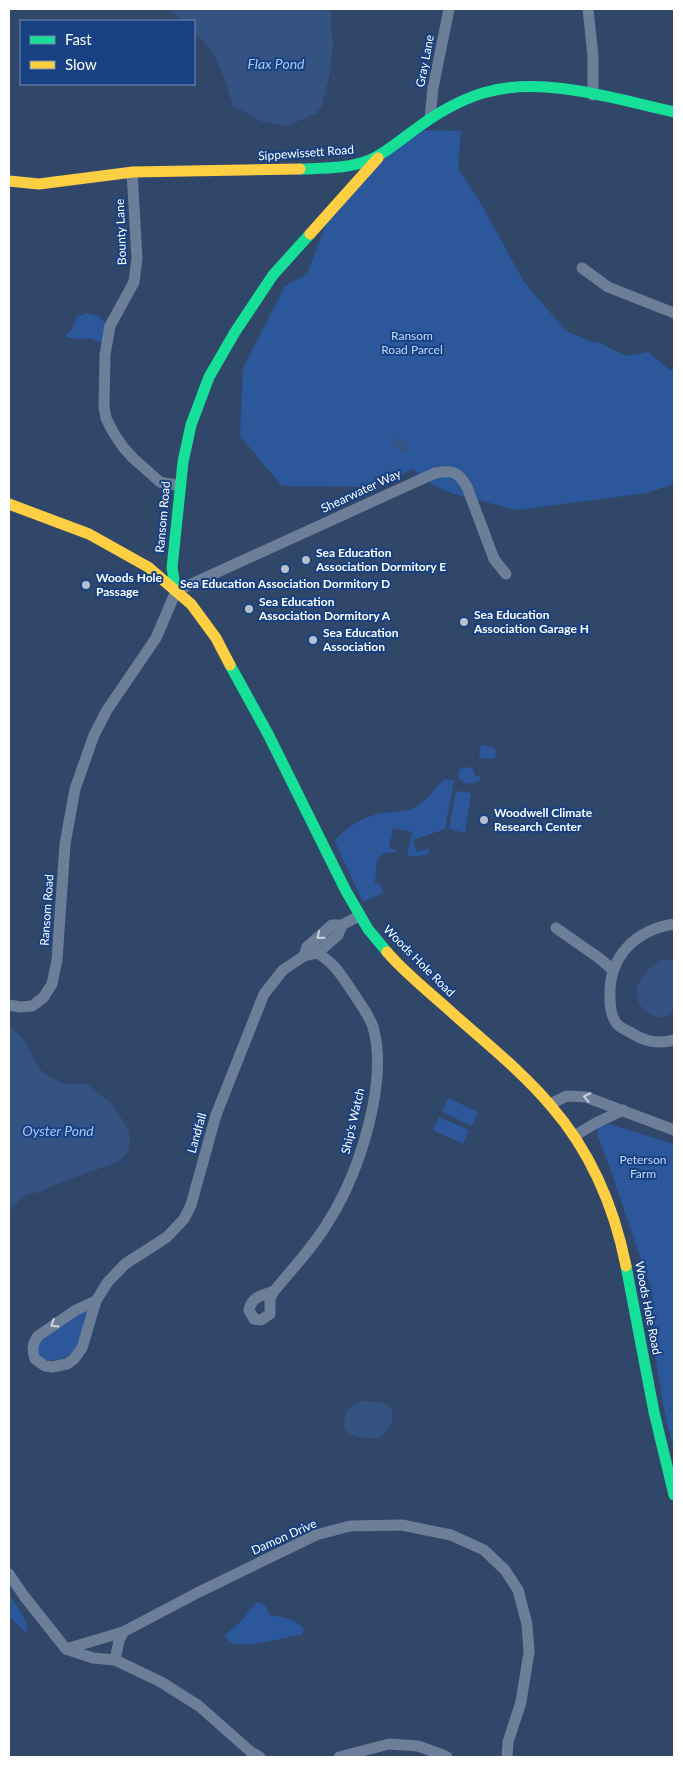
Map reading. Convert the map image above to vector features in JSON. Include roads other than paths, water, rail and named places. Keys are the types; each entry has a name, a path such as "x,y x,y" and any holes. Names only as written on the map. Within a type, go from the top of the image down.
{"main road":[{"name":"Sippewissett Road","path":"9,181 36,185 132,172 322,167 358,163 380,155 430,118 470,98 507,88 546,88 674,112"},
{"name":"Ransom Road","path":"176,591 172,568 180,486 188,436 194,414 209,377 235,332 273,275 380,155"},
{"name":"Woods Hole Road","path":"9,504 89,534 148,567 190,604 216,638 268,734 359,916 393,958 527,1080 550,1104 574,1136 601,1184 616,1224 652,1405 674,1495"}],"street":[{"name":"Gray Lane","path":"430,118 449,9"},
{"path":"588,9 593,56 593,96"},
{"name":"Bounty Lane","path":"132,172 137,258 134,282 110,326 104,369 104,407 106,418 113,432 133,458 160,482 180,486"},
{"path":"582,268 608,287 674,313"},
{"name":"Shearwater Way","path":"176,591 435,473 449,471 461,476 494,558 506,574"},
{"name":"Ransom Road","path":"9,1005 20,1007 32,1006 43,998 52,984 57,960 65,844 75,789 94,735 112,702 156,638 176,591"},
{"name":"Landfall","path":"304,956 307,947 332,925 342,925 359,916"},
{"path":"674,924 658,927 638,938 622,952 613,970 609,985 610,1008 617,1024 643,1040 662,1043 674,1040"},
{"name":"Landfall","path":"96,1301 69,1315 38,1336 32,1348 35,1359 45,1366 52,1367 67,1364 74,1359 80,1353 96,1301 107,1283 120,1268 174,1231 189,1211 213,1124 264,994 283,970 304,956 316,953 338,935 342,925"},
{"path":"556,928 613,970"},
{"name":"Ship's Watch","path":"274,1290 331,1219 347,1187 357,1165 365,1139 376,1084 377,1045 365,1010 332,963 316,953"},
{"path":"550,1104 560,1098 575,1095 595,1099 674,1130"},
{"path":"574,1136 623,1110"},
{"name":"Damon Drive","path":"66,1649 123,1632 197,1593 316,1535 350,1526 402,1525 451,1535 484,1550 505,1570 518,1590 527,1624 529,1652 521,1702 508,1742 507,1757"},
{"path":"9,1574 66,1649 93,1658 115,1660 161,1682 199,1706 251,1752 260,1757"},
{"path":"115,1660 123,1632"},
{"path":"339,1757 389,1744 418,1746 447,1757"}],"water":[{"name":"Flax Pond","path":"168,9 330,9 333,45 330,74 321,108 315,114 286,126 261,121 233,106 224,76 214,56 201,39 195,35 195,20 182,20"},
{"path":"396,438 401,438 405,442 409,448 407,452 401,452 401,449 394,447 393,442"},
{"path":"661,960 674,961 674,1009 670,1015 657,1018 643,1009 639,1003 636,987 650,968"},
{"name":"Oyster Pond","path":"9,1026 23,1038 43,1073 60,1082 87,1084 113,1105 129,1131 130,1139 128,1152 118,1162 61,1182 45,1190 23,1196 9,1212"},
{"path":"365,1401 384,1403 392,1410 393,1419 391,1424 379,1438 354,1436 345,1428 344,1420 347,1411 354,1404"}],"place":[{"name":"Sea Education Association Dormitory E","path":"306,560"},
{"name":"Sea Education Association Dormitory D","path":"285,569"},
{"name":"Woods Hole Passage","path":"86,585"},
{"name":"Sea Education Association Dormitory A","path":"249,609"},
{"name":"Sea Education Association Garage H","path":"464,622"},
{"name":"Sea Education Association","path":"313,640"},
{"name":"Woodwell Climate Research Center","path":"484,820"}],"park label":[{"name":"Ransom Road Parcel","path":"412,343"},
{"name":"Peterson Farm","path":"643,1167"}]}
